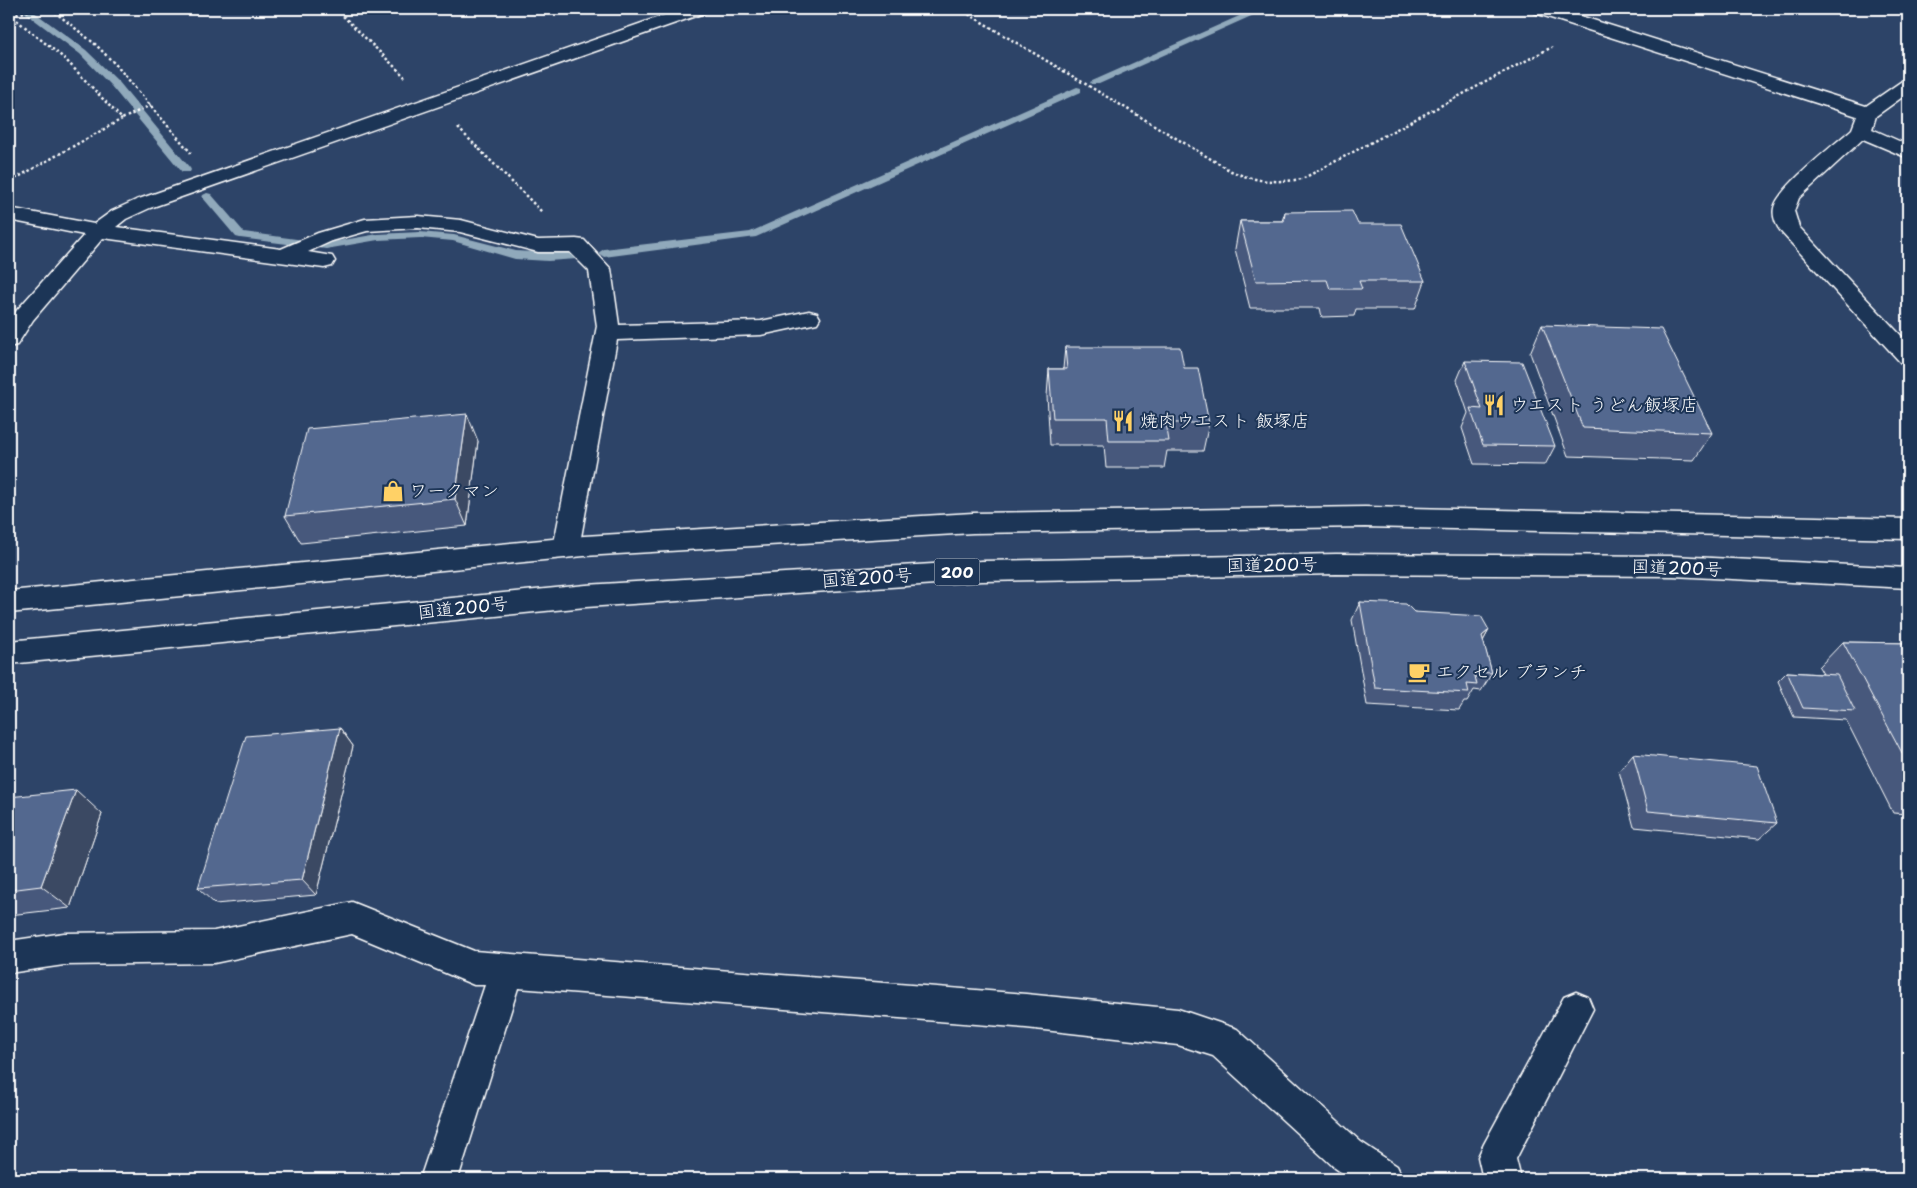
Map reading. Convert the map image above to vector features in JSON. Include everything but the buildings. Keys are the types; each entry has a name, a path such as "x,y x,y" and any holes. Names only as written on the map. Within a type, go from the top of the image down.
{"main road":[{"path":"9,340 25,315 98,231 119,215 143,204 213,179 698,9"},
{"path":"1541,9 1864,122 1908,152"},
{"path":"1908,85 1864,122 1792,194 1784,204 1783,216 1789,229 1908,358"},
{"path":"9,214 98,231 290,253 324,261"},
{"path":"290,253 325,237 364,225 418,222 461,226 538,246 576,245 600,269 608,326 566,548"},
{"path":"606,333 761,328 809,318"},
{"path":"9,602 566,548 974,523 1365,517 1908,529"},
{"name":"国道200号","path":"9,653 586,596 982,571 1336,564 1664,566 1908,578"},
{"path":"9,957 64,950 214,947 352,918 474,968 1026,1011 1178,1027 1224,1042 1348,1155 1384,1179"},
{"path":"439,1179 507,970"},
{"path":"1502,1179 1497,1157 1576,1009"}],"path":[{"path":"10,15 34,9"},
{"path":"51,9 95,44 151,105 213,179"},
{"path":"960,9 1231,171 1253,181 1280,183 1302,179 1592,26"},
{"path":"10,15 65,59 122,119"},
{"path":"9,182 122,119 151,105"}],"waterway":[{"path":"24,9 83,52 115,84 186,170"},
{"path":"1095,82 1262,9"},
{"path":"604,253 752,235 1077,90"},
{"path":"207,196 240,235 326,246 378,237 420,235 454,238 515,255 548,257 577,255"}],"place":[{"name":"ウエスト うどん飯塚店","path":"1494,405"},
{"name":"焼肉ウエスト 飯塚店","path":"1123,421"},
{"name":"ワークマン","path":"393,491"},
{"name":"エクセル ブランチ","path":"1419,672"}]}
